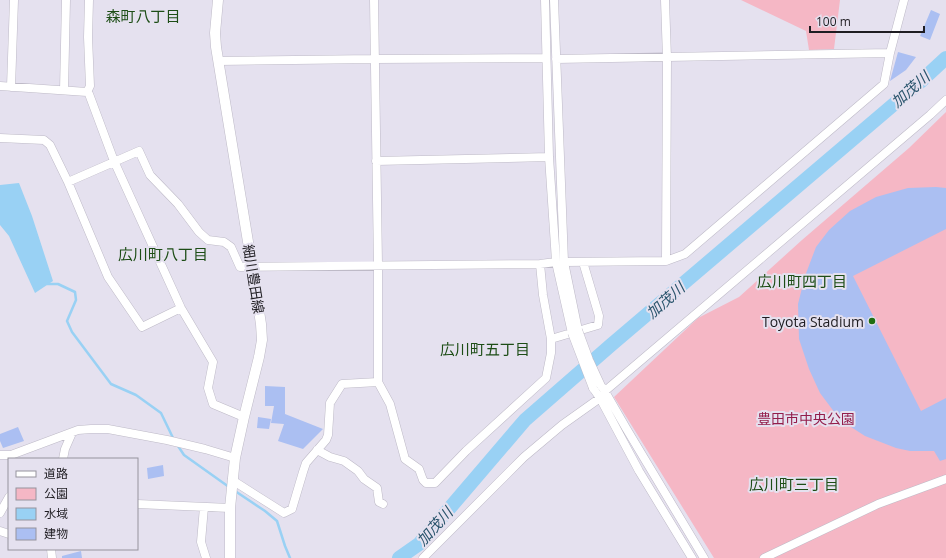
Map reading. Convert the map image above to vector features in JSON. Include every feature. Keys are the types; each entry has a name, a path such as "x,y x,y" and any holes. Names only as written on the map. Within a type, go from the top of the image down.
{"main road":[{"name":"細川豊田線","path":"218,0 216,33 218,61 252,266 262,340 235,458 230,508 230,558"}],"street":[{"path":"11,87 14,0"},
{"path":"64,90 66,0"},
{"path":"89,0 88,36 90,86 87,92 114,161 181,308 213,362 208,388 212,404 244,417"},
{"path":"374,0 378,265 378,382 390,404 405,459 419,469 423,480 426,483 435,483 466,450 546,378 551,353 551,339 543,295 540,264"},
{"path":"545,0 549,157 560,262 576,331 589,360 600,391 639,471 692,558"},
{"path":"554,0 560,262"},
{"path":"665,0 667,58 666,261"},
{"path":"68,182 139,151 150,175 178,204 199,232 208,240 224,242 231,247 240,267 540,264 560,262 666,261 685,254 884,84 890,53 904,0"},
{"path":"556,59 890,53"},
{"path":"218,61 546,58"},
{"path":"0,86 87,92"},
{"path":"423,558 524,457 600,391 721,294 946,100"},
{"path":"0,138 44,140 48,142 68,182 108,277 142,327 181,308"},
{"path":"376,161 549,157"},
{"path":"551,339 560,338 598,325 599,316 583,262"},
{"path":"232,480 284,513 292,509 306,463 326,440 328,435 330,403 342,384 378,382"},
{"path":"600,391 626,428 704,558"},
{"path":"0,456 11,457 72,432 90,429 108,429 170,440 235,458"},
{"path":"63,458 64,449 72,432"},
{"path":"317,450 330,457 344,461 358,471 364,479 377,488 379,502 383,504"},
{"path":"764,558 878,504 946,479"},
{"path":"0,513 8,499"},
{"path":"138,504 230,508"},
{"path":"204,507 201,542 206,558"}],"green space":[{"path":"741,0 840,0 834,49 809,50 806,31"},
{"name":"豊田市中央公園","path":"946,112 946,558 714,558 614,397 698,318 739,297 802,240 909,148"}],"water":[{"path":"19,183 32,216 53,281 35,293 9,236 0,225 0,185"}],"building":[{"path":"931,10 940,14 930,40 920,36"},
{"path":"898,52 916,57 906,70 890,81"},
{"name":"Toyota Stadium","path":"908,188 946,188 946,229 853,276 921,411 946,398 946,459 940,461 934,451 910,451 896,448 865,436 851,427 835,413 820,393 809,369 799,339 798,304 805,276 816,247 829,230 850,211 876,197"},
{"path":"265,386 285,387 285,414 323,429 303,449 278,441 284,424 271,423 274,406 265,406"},
{"path":"258,417 271,419 269,429 257,428"},
{"path":"18,427 24,441 3,448 0,441 0,434"},
{"path":"163,465 164,476 148,479 147,468"},
{"path":"81,551 82,558 62,558 62,556"}],"waterway":[{"name":"加茂川","path":"399,558 419,544 525,420 920,82 946,58"},
{"path":"47,284 58,284 75,292 76,300 67,321 72,332 111,384 136,395 161,413 174,440"},
{"path":"178,446 184,455 229,487"},
{"path":"235,491 277,521 290,558"}],"place":[{"name":"Toyota Stadium","path":"872,321"}],"district":[{"name":"森町八丁目","path":"143,16"},
{"name":"広川町八丁目","path":"163,254"},
{"name":"広川町四丁目","path":"802,281"},
{"name":"広川町五丁目","path":"485,349"},
{"name":"広川町三丁目","path":"794,484"}]}
